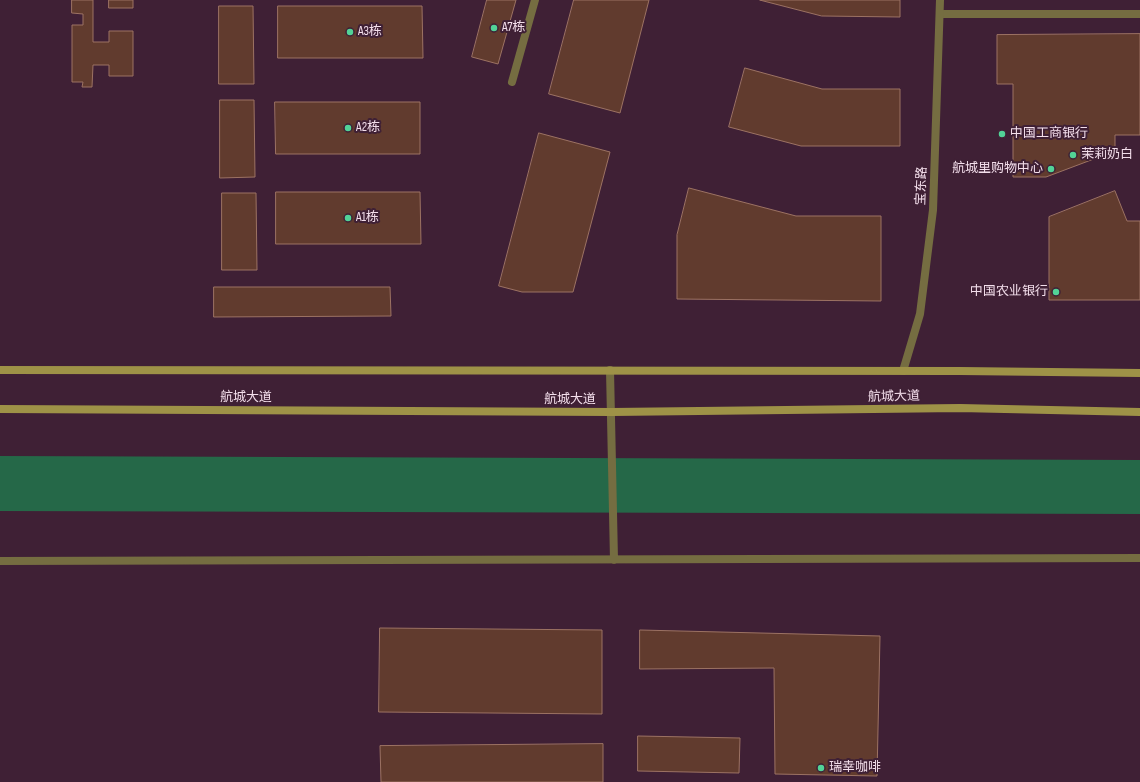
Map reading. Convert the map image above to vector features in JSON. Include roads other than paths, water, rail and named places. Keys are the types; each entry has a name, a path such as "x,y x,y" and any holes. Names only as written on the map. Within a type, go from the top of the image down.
{"main road":[{"name":"航城大道","path":"0,370 903,370 1140,373"},
{"name":"航城大道","path":"0,409 612,412 960,408 1140,412"}],"street":[{"path":"512,82 535,0"},
{"name":"宝东路","path":"903,370 920,314 933,210 940,0"},
{"path":"940,14 1140,14"},
{"path":"610,370 614,560"},
{"path":"0,561 1140,558"}],"place":[{"name":"A7栋","path":"494,28"},
{"name":"A3栋","path":"350,32"},
{"name":"A2栋","path":"348,128"},
{"name":"中国工商银行","path":"1002,134"},
{"name":"茉莉奶白","path":"1073,155"},
{"name":"航城里购物中心","path":"1051,169"},
{"name":"A1栋","path":"348,218"},
{"name":"中国农业银行","path":"1056,292"},
{"name":"瑞幸咖啡","path":"821,768"}]}
